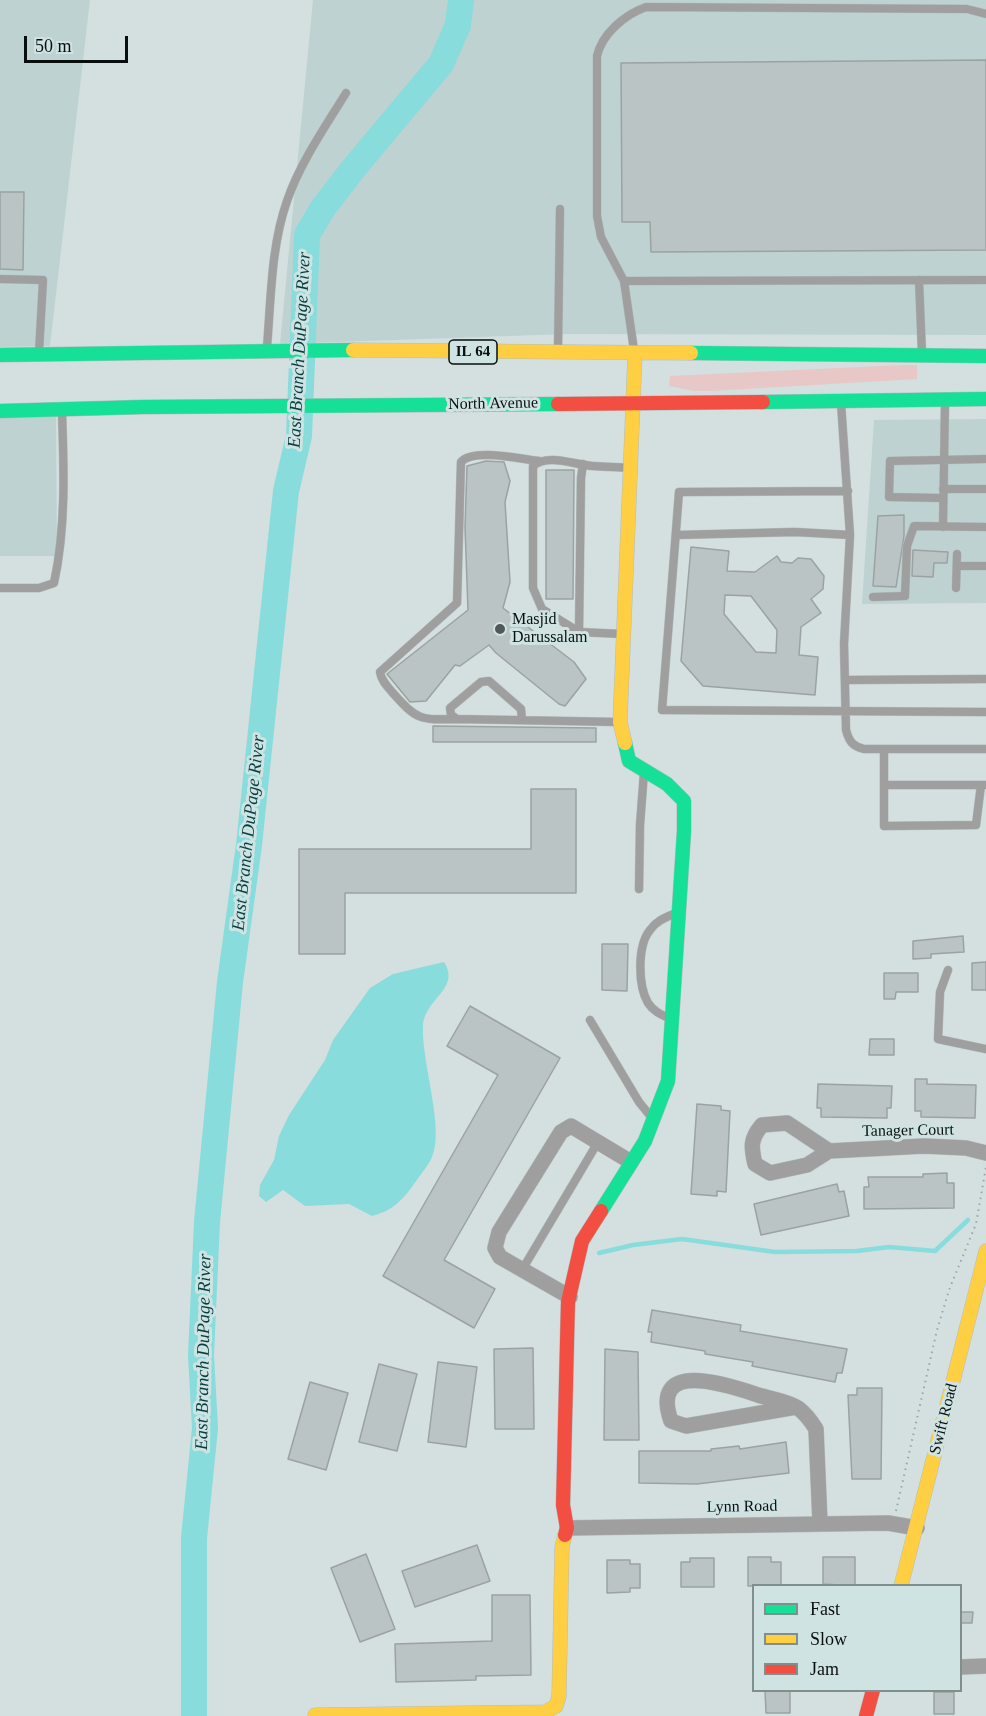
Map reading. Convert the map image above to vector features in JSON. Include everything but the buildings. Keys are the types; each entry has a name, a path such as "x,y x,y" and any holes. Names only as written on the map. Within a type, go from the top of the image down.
{"street":[{"name":"IL 64","path":"0,356 267,351 986,356"},
{"path":"315,1715 545,1712 556,1706 559,1696 562,1547 567,1528 563,1505 570,1297 582,1241 631,1162 653,1119 668,1081 679,912 684,801 667,784 629,761 620,722 635,403 635,354"},
{"name":"North Avenue","path":"0,411 986,399"},
{"name":"Tanager Court","path":"829,1151 787,1123 762,1125 754,1135 750,1147 755,1164 770,1173 807,1165 829,1151 924,1146 966,1148 986,1153"},
{"path":"570,1297 500,1257 495,1248 499,1232 561,1132 571,1126 631,1162"},
{"name":"Swift Road","path":"902,1584 986,1251"},
{"path":"796,1407 686,1426 671,1420 666,1407 669,1391 677,1383 689,1379 743,1390 796,1407 809,1417 816,1430 819,1524"},
{"name":"Lynn Road","path":"567,1528 895,1523 917,1528"},
{"path":"962,1667 986,1666"},
{"path":"866,1716 872,1692"}],"lane":[{"path":"635,354 624,281 601,237 597,216 597,56 601,39 635,11 646,8 956,9 986,14"},
{"path":"267,351 276,250 286,202 306,161 346,93"},
{"path":"558,353 560,209"},
{"path":"0,279 43,280 39,354"},
{"path":"919,280 922,356"},
{"path":"624,281 986,280"},
{"path":"943,527 945,398"},
{"path":"841,400 850,535 845,680 845,713 849,740 855,747 884,750 986,749"},
{"path":"0,588 39,588 54,583 59,562 63,478 62,409"},
{"path":"620,722 430,719 411,713 384,682 380,672 453,608 459,598 461,462 468,457 486,455 632,468"},
{"path":"943,498 889,497 890,461 986,459"},
{"path":"539,461 533,466 533,588 542,609 579,632 624,634"},
{"path":"579,632 583,464"},
{"path":"944,489 986,489"},
{"path":"848,491 679,492 662,710 845,713 986,712"},
{"path":"873,597 905,596 907,546 914,526 986,527"},
{"path":"676,535 795,532 850,535"},
{"path":"956,588 957,554"},
{"path":"957,566 986,566"},
{"path":"845,680 986,679"},
{"path":"457,720 451,715 450,708 481,682 489,681 521,709 522,720"},
{"path":"884,750 884,785 884,825 976,825 983,785 884,785"},
{"path":"639,889 644,770"},
{"path":"672,1019 656,1012 648,1002 642,985 642,948 649,930 660,920 679,912"},
{"path":"948,970 940,992 938,1039 986,1049"},
{"path":"590,1020 639,1102 653,1119"},
{"path":"522,1270 598,1142"}],"path":[{"path":"896,1515 937,1330 949,1290 976,1224 986,1167"}],"shaded area":[{"path":"0,0 90,0 50,346 0,347"},
{"path":"313,0 986,0 986,335 566,334 280,344"},
{"path":"917,365 917,379 711,391 694,391 669,386 670,376"},
{"path":"0,414 56,414 57,556 0,556"},
{"path":"986,419 986,603 862,604 874,420"}],"water":[{"path":"444,962 448,971 448,979 425,1016 423,1026 425,1057 436,1130 435,1145 432,1157 410,1190 391,1208 372,1216 349,1204 305,1206 283,1190 266,1202 259,1196 260,1185 274,1160 279,1136 289,1115 325,1060 333,1040 370,988 393,974"}],"waterway":[{"name":"East Branch DuPage River","path":"194,1716 194,1538 205,1428 201,1355 207,1222 230,982 249,845 286,491 299,436 307,235 323,208 353,169 441,64 458,25 461,0"},
{"path":"599,1253 633,1245 682,1239 775,1252 857,1251 889,1247 935,1251 968,1220"}],"traffic: fast":[{"path":"0,355 353,350"},
{"path":"691,353 986,356"},
{"path":"763,402 986,399"},
{"path":"0,411 143,407 558,404"},
{"path":"601,1211 645,1141 668,1081 684,831 684,801 667,784 629,761 625,743"}],"traffic: slow":[{"path":"353,350 691,353"},
{"path":"625,743 620,722 635,354"},
{"path":"902,1584 986,1251"},
{"path":"315,1715 545,1712 556,1706 559,1696 562,1547 565,1535"}],"traffic: jam":[{"path":"558,404 763,402"},
{"path":"565,1535 567,1528 563,1505 568,1302 582,1241 601,1211"},
{"path":"866,1716 872,1692"}],"place":[{"name":"Masjid Darussalam","path":"500,629"}]}
